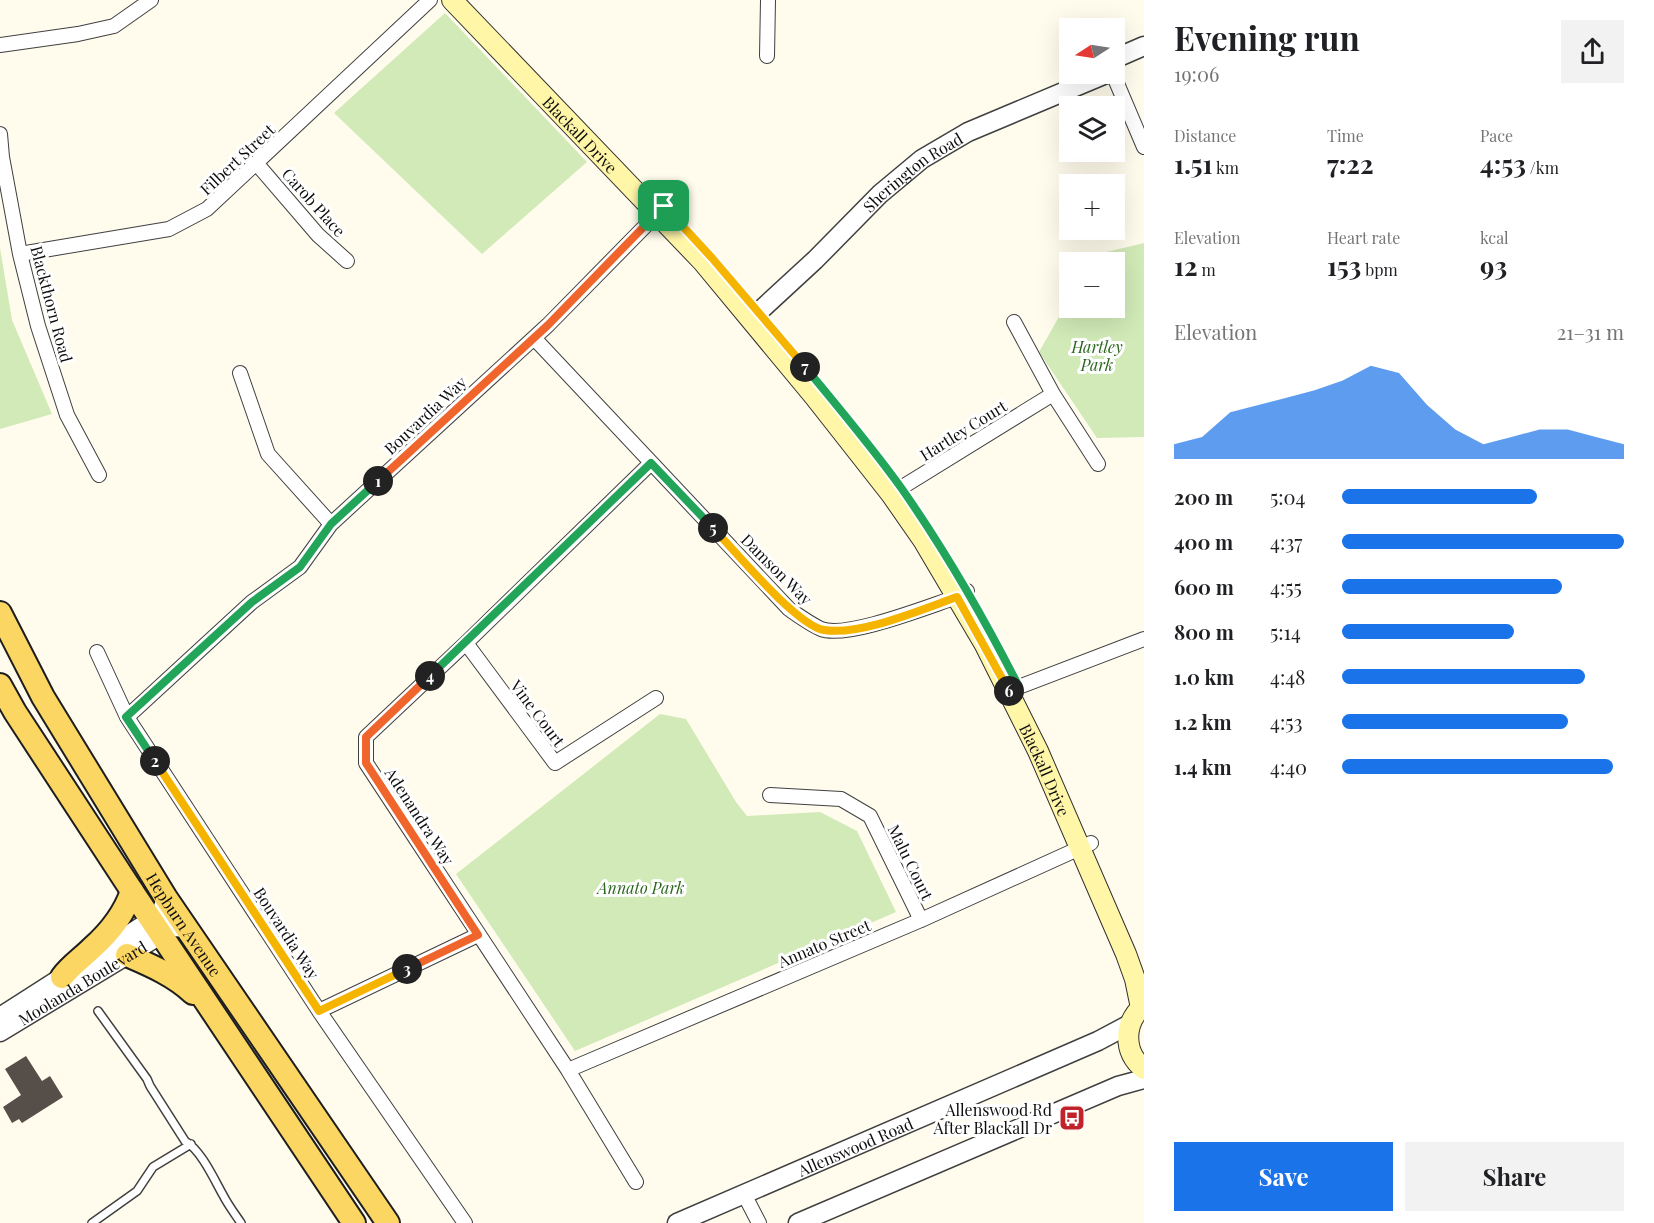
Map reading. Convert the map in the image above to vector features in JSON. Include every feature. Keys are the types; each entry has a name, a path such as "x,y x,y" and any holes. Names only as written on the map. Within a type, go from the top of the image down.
{"main road":[{"name":"Blackall Drive","path":"452,0 661,210"},
{"name":"Blackall Drive","path":"468,0 661,210 703,262 751,310 896,491 962,594 1014,689 1038,751 1144,968"},
{"name":"Hepburn Avenue","path":"0,613 43,697 185,928 387,1223"},
{"name":"Hepburn Avenue","path":"0,685 155,926 354,1223"},
{"name":"Blackall Drive","path":"1085,845 1135,979 1142,1006"},
{"path":"62,977 70,965 91,950 112,929 126,909 132,891"},
{"path":"126,955 152,965 184,984 210,1008"},
{"path":"1142,1006 1130,1024 1128,1035 1129,1047 1134,1058 1144,1069"}],"street":[{"path":"0,45 114,26 151,0"},
{"name":"Filbert Street","path":"20,254 169,229 207,209 430,0"},
{"path":"767,56 768,0"},
{"path":"1125,54 1144,46"},
{"path":"1125,67 1144,59"},
{"name":"Sherington Road","path":"751,310 868,188 921,145 965,122 1059,81"},
{"name":"Sherington Road","path":"751,310 815,260 880,194 922,159 968,132 1082,84"},
{"path":"1119,84 1144,147"},
{"name":"Blackthorn Road","path":"0,134 2,157 20,254 38,326 67,415 99,475"},
{"name":"Carob Place","path":"257,164 318,234 347,261"},
{"name":"Bouvardia Way","path":"126,717 252,602 300,567 331,524 534,338 661,210"},
{"path":"1014,322 1053,394 1098,464"},
{"name":"Damson Way","path":"534,338 789,609 823,630 852,629 887,621 962,594"},
{"path":"240,373 268,454 331,524"},
{"name":"Hartley Court","path":"896,491 1053,394"},
{"name":"Adenandra Way","path":"636,1182 568,1070 366,763 366,737 651,463"},
{"path":"1014,689 1144,639"},
{"name":"Vine Court","path":"466,643 555,763 656,698"},
{"name":"Bouvardia Way","path":"97,652 126,717 319,1011 465,1223"},
{"name":"Malu Court","path":"770,795 841,799 870,816 921,920"},
{"name":"Annato Street","path":"568,1070 921,920 1085,845"},
{"name":"Moolanda Boulevard","path":"0,1032 152,940 166,898"},
{"name":"Moolanda Boulevard","path":"0,1017 145,924 185,928"},
{"path":"319,1011 478,935"},
{"name":"Allenswood Road","path":"677,1223 1098,1041 1130,1024"},
{"path":"798,1223 1118,1086 1144,1079"},
{"path":"744,1194 759,1223"}],"lane":[{"path":"98,1011 147,1079 185,1142 190,1144 212,1174 224,1198 241,1223"},
{"path":"93,1223 137,1191 153,1167 190,1144"}],"green space":[{"path":"445,13 587,162 482,254 334,113"},
{"name":"Hartley Park","path":"1144,243 1144,437 1097,438 1039,352 1059,317 1125,318 1125,252 1106,252"},
{"path":"0,248 12,320 52,414 0,429"},
{"name":"Annato Park","path":"660,714 686,719 736,802 747,816 820,812 857,831 896,912 575,1051 456,874"}],"building":[{"path":"26,1056 42,1081 50,1076 63,1097 22,1123 19,1119 12,1123 3,1107 21,1095 5,1069"}],"place":[{"name":"Allenswood Rd After Blackall Dr","path":"1072,1118"}],"route":[{"path":"664,206 759,312 842,411 901,488 991,631 1019,687 1008,691 986,645 957,597 887,621 852,629 823,630 801,617 789,609 651,463 366,737 366,763 478,935 319,1011 126,717 252,602 300,567 331,524 548,325 664,206"}]}
